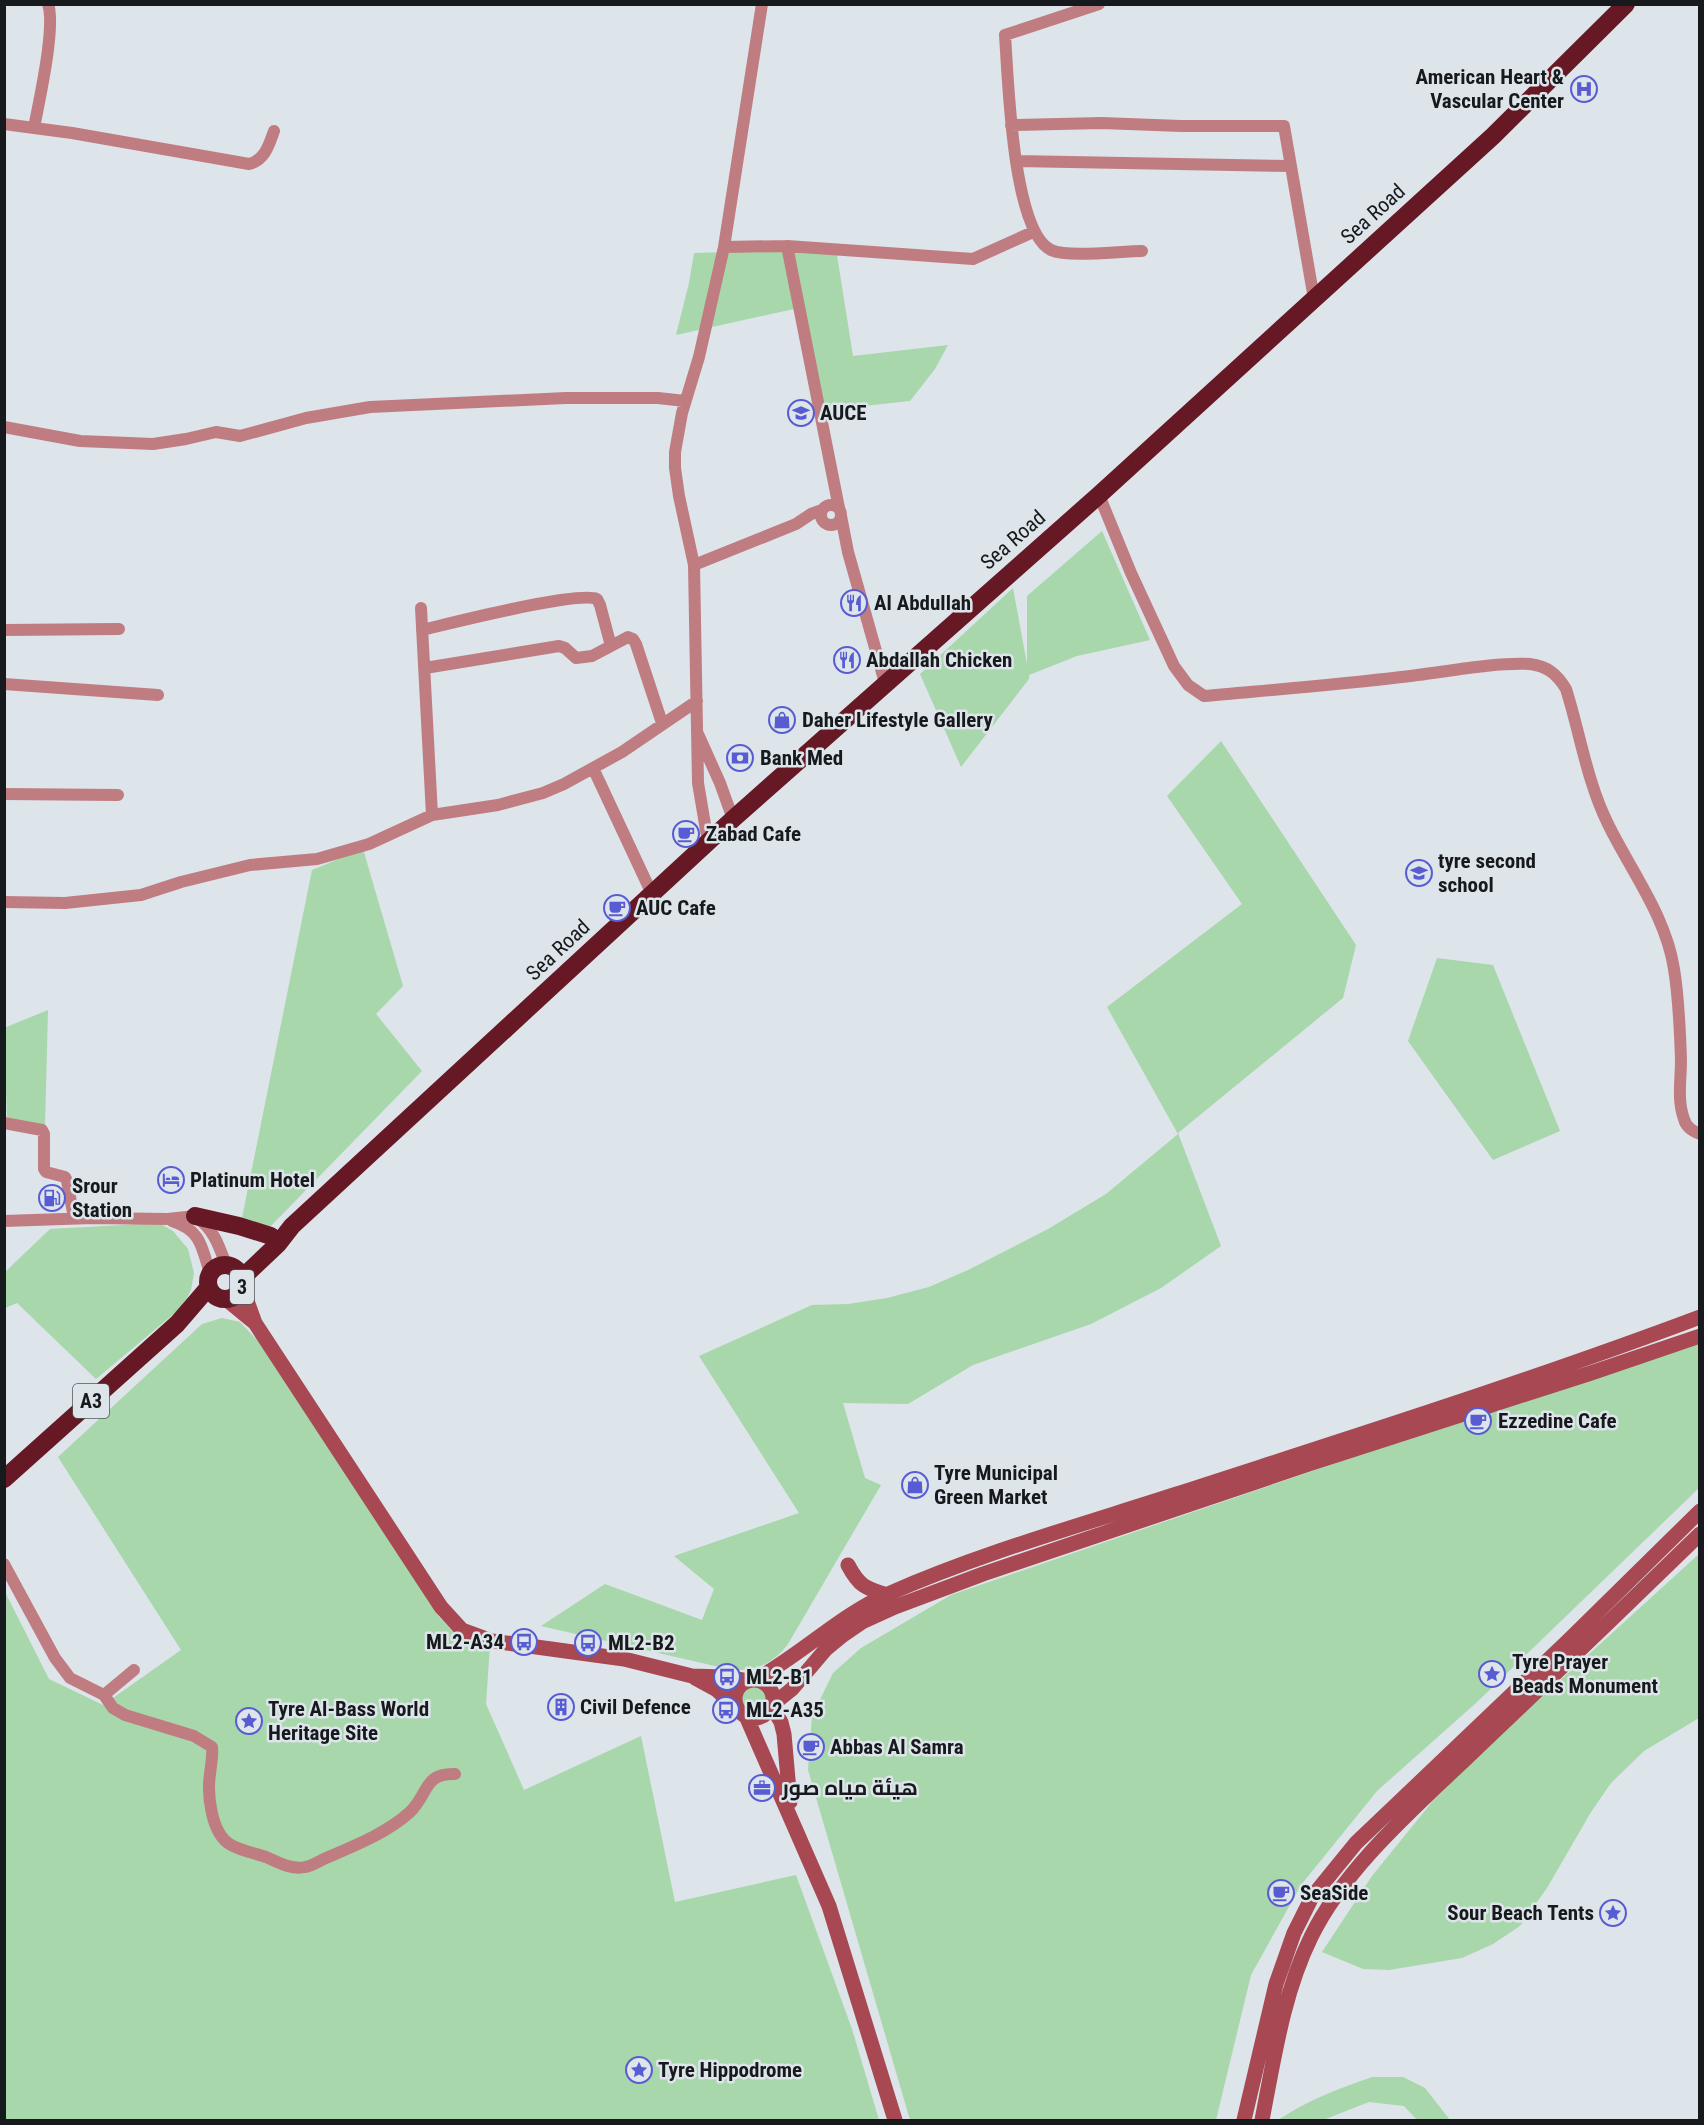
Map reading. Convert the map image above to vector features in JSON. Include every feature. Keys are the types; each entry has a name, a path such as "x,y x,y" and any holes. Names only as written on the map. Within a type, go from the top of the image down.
{"highway":[{"name":"Sea Road","path":"236,1274 272,1251 292,1226 733,819 1099,495 1493,136 1626,4"},
{"path":"195,1216 271,1236"},
{"name":"Sea Road","path":"236,1274 271,1236 292,1226"},
{"name":"3","path":"220,1266 236,1274 239,1294 225,1300 217,1298 209,1281 220,1266"},
{"name":"A3","path":"4,1479 177,1324 209,1281"},
{"name":"A3","path":"177,1324 225,1300"}],"main road":[{"path":"236,1274 255,1323 441,1607 462,1630 492,1641 624,1659 692,1676 723,1677 768,1686 772,1692 772,1706 781,1722 784,1734 792,1817"},
{"path":"225,1300 255,1323"},
{"path":"692,1676 717,1690 742,1713 758,1718 764,1716 792,1689 826,1649 862,1622 928,1587 1039,1539 1586,1360 1700,1317"},
{"path":"895,2121 829,1906 792,1817 736,1702 736,1694 741,1686 801,1652 843,1618 887,1594 983,1574 1700,1336"},
{"path":"1244,2121 1276,1984 1294,1933 1311,1897 1356,1843 1700,1511"},
{"path":"1262,2121 1291,1985 1311,1937 1338,1891 1374,1849 1428,1795 1700,1534"},
{"path":"848,1565 857,1582 869,1589 887,1594"}],"street":[{"path":"34,128 44,73 50,15 48,4"},
{"path":"708,842 698,783 694,565 675,468 677,434 699,357 724,247 762,4"},
{"path":"1099,4 1005,35 1011,125 1016,161 1033,232 1050,249 1071,254 1142,250"},
{"path":"1011,125 1102,123 1284,126 1314,299"},
{"path":"4,124 249,164 257,162 267,150 274,131"},
{"path":"1016,161 1290,166"},
{"path":"724,247 787,246 973,259 1033,232"},
{"path":"787,246 848,552 885,683"},
{"path":"4,427 80,441 153,444 216,432 242,436 306,418 370,407 566,398 637,397 685,401"},
{"path":"832,476 824,516 848,552"},
{"path":"1099,495 1131,573 1174,666 1188,685 1204,696 1342,684 1496,666 1536,666 1550,670 1559,677 1566,689 1599,802 1608,824 1642,885 1668,944 1678,991 1680,1102 1688,1127 1700,1134"},
{"path":"694,565 796,524 809,524 824,516 832,505 840,512"},
{"path":"824,516 837,522 840,512"},
{"path":"422,630 554,601 590,596 597,599 600,605 611,646"},
{"path":"421,608 432,815"},
{"path":"4,630 118,629"},
{"path":"425,668 559,646 565,648 576,658 592,656 628,637 633,639 662,723"},
{"path":"4,684 158,695"},
{"path":"4,902 65,903 141,895 181,882 250,865 317,858 369,844 432,815 498,805 543,792 622,752 697,701"},
{"path":"696,730 713,765 733,819"},
{"path":"593,768 652,894"},
{"path":"4,794 118,795"},
{"path":"4,1124 42,1130 44,1169 46,1172 64,1177 67,1181 74,1218"},
{"path":"4,1221 74,1218 168,1219 195,1216 207,1225 215,1236 236,1274"},
{"path":"168,1219 194,1232 200,1242 209,1281"},
{"path":"4,1564 55,1658 70,1678 104,1695 113,1708 125,1715 194,1736 212,1747 213,1759 209,1776 212,1815 221,1836 229,1844 290,1867 305,1867 377,1834 409,1813 435,1777 442,1774 455,1774"},
{"path":"104,1695 134,1670"}],"green space":[{"path":"836,249 853,356 948,345 935,369 910,401 817,411 794,309 676,335 694,253"},
{"path":"1102,531 1150,640 1077,656 1029,675 1029,679 961,767 920,674 1013,588 1027,664 1027,596"},
{"path":"1221,741 1356,945 1343,998 1178,1133 1221,1246 1161,1288 1091,1324 973,1365 908,1404 843,1403 865,1478 881,1485 788,1644 776,1657 762,1666 746,1670 728,1669 541,1626 605,1584 702,1620 714,1589 674,1556 799,1513 699,1356 812,1305 848,1304 887,1298 929,1287 968,1270 1048,1229 1106,1194 1178,1134 1107,1007 1242,904 1167,796"},
{"path":"363,849 403,986 376,1014 422,1071 265,1232 240,1228 312,870"},
{"path":"1437,958 1493,965 1560,1131 1493,1160 1408,1041"},
{"path":"48,1010 45,1125 7,1121 4,1028"},
{"path":"159,1223 173,1231 188,1249 194,1273 191,1290 176,1312 96,1379 17,1303 5,1308 5,1272 50,1229"},
{"name":"Tyre Al-Bass World Heritage Site","path":"222,1318 240,1322 258,1341 439,1617 460,1638 490,1645 486,1704 524,1790 641,1736 675,1902 796,1875 852,2029 879,2120 5,2120 4,1590 49,1679 103,1705 181,1650 58,1457 202,1324"},
{"path":"1699,1341 1699,1488 1476,1703 1377,1791 1301,1885 1251,1975 1216,2120 910,2120 808,1770 812,1716 833,1673 861,1648 951,1595"},
{"path":"1699,1554 1699,1718 1644,1751 1611,1783 1591,1812 1547,1888 1520,1926 1493,1944 1462,1958 1389,1970 1363,1969 1322,1952 1372,1876 1432,1802 1478,1755"},
{"path":"754,1687 763,1691 767,1700 763,1709 754,1713 745,1709 741,1700 745,1691"},
{"path":"1372,2077 1403,2077 1425,2088 1450,2120 1417,2120 1404,2106 1369,2102 1323,2120 1278,2120 1312,2101"}],"place":[{"name":"American Heart & Vascular Center","path":"1584,89"},
{"name":"AUCE","path":"801,413"},
{"name":"Al Abdullah","path":"854,603"},
{"name":"Abdallah Chicken","path":"847,660"},
{"name":"Daher Lifestyle Gallery","path":"782,720"},
{"name":"Bank Med","path":"740,758"},
{"name":"Zabad Cafe","path":"686,834"},
{"name":"tyre second school","path":"1419,873"},
{"name":"AUC Cafe","path":"617,908"},
{"name":"Platinum Hotel","path":"171,1180"},
{"name":"Srour Station","path":"52,1198"},
{"name":"Ezzedine Cafe","path":"1478,1421"},
{"name":"Tyre Municipal Green Market","path":"915,1485"},
{"name":"ML2-A34","path":"524,1642"},
{"name":"ML2-B2","path":"588,1643"},
{"name":"Tyre Prayer Beads Monument","path":"1492,1674"},
{"name":"ML2-B1","path":"727,1677"},
{"name":"Civil Defence","path":"561,1707"},
{"name":"ML2-A35","path":"726,1710"},
{"name":"Tyre Al-Bass World Heritage Site","path":"249,1721"},
{"name":"Abbas Al Samra","path":"811,1747"},
{"name":"هيئة مياه صور","path":"762,1788"},
{"name":"SeaSide","path":"1281,1893"},
{"name":"Sour Beach Tents","path":"1613,1913"},
{"name":"Tyre Hippodrome","path":"639,2070"}]}
